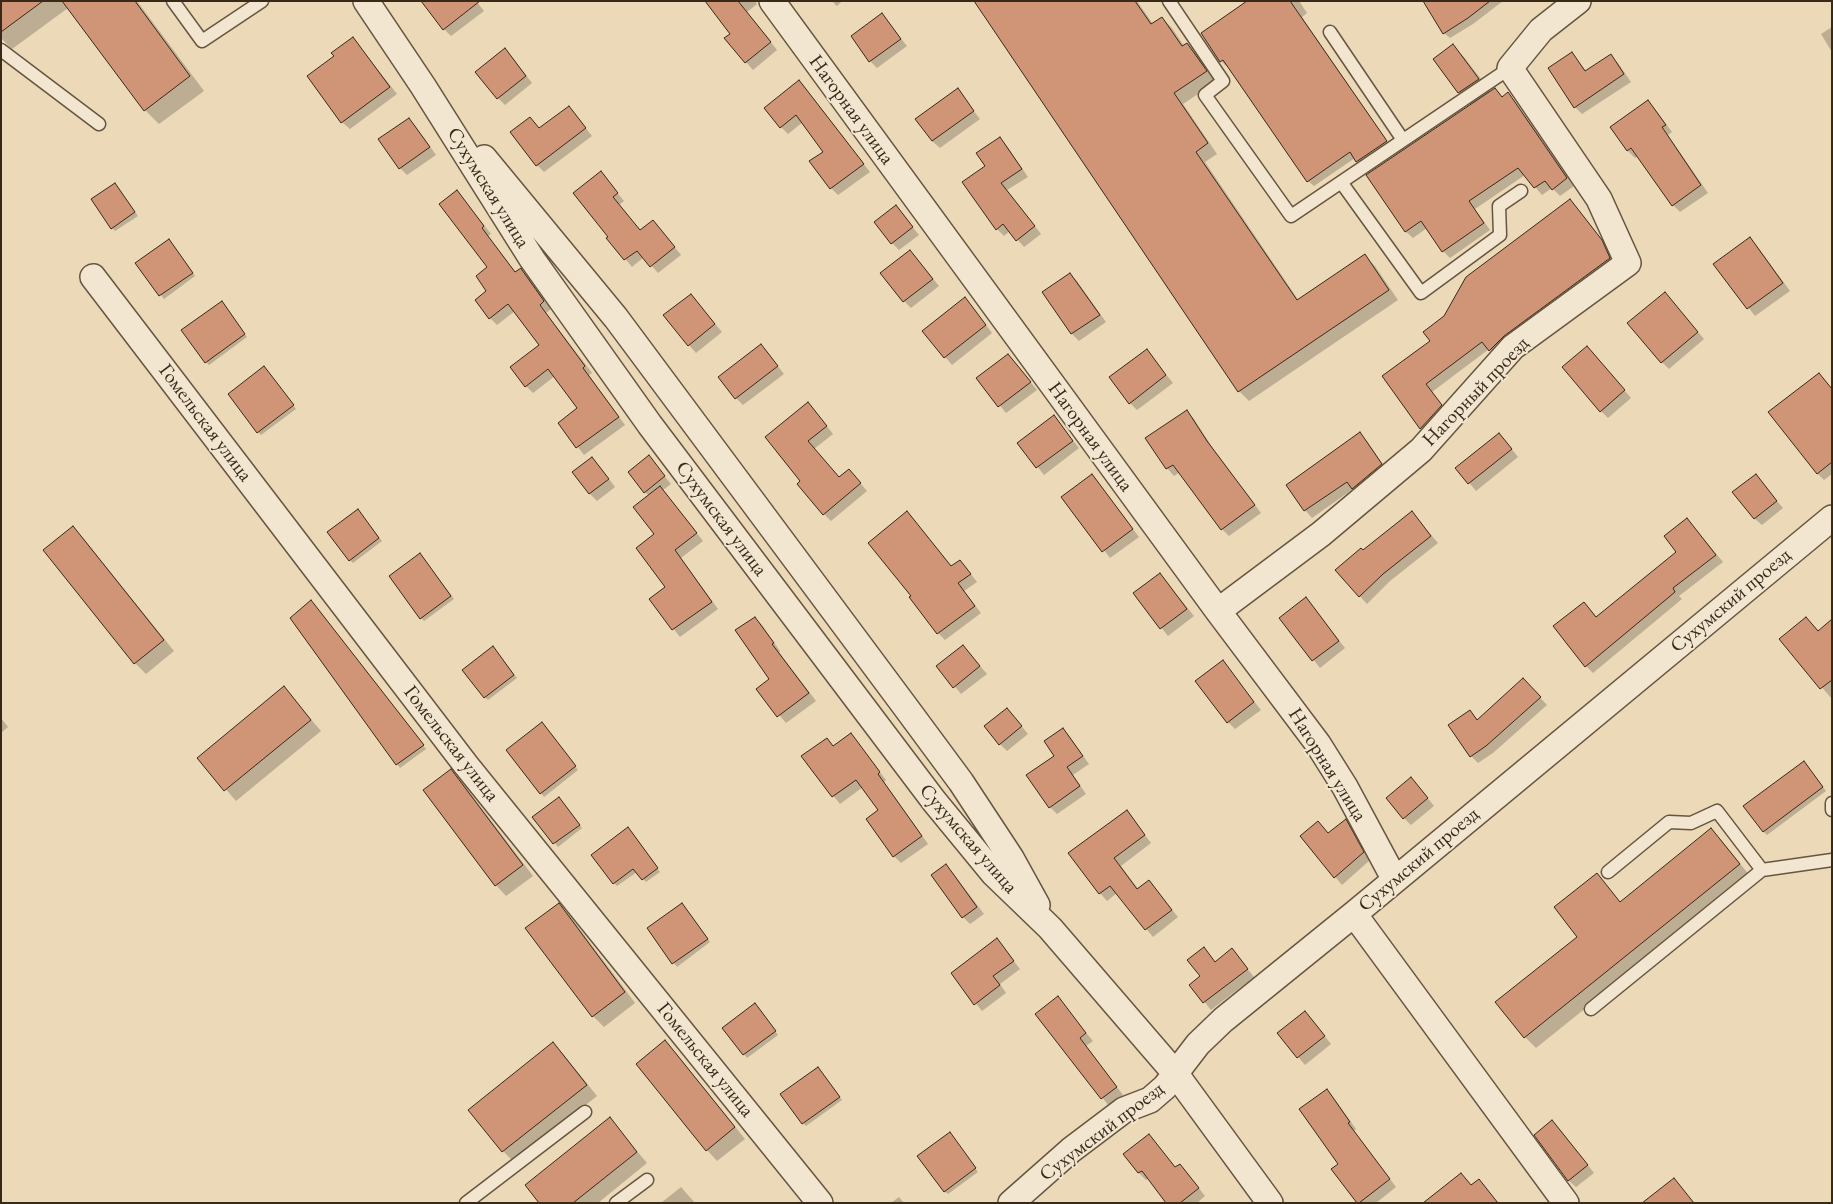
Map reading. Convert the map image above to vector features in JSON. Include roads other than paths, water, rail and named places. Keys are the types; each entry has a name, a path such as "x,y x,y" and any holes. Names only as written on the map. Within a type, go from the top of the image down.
{"street":[{"name":"Сухумская улица","path":"366,1 423,86 532,259 650,425 934,801 994,874 1050,928 1175,1073 1270,1203"},
{"name":"Нагорная улица","path":"772,1 1218,611 1318,744 1345,787 1395,880"},
{"path":"1510,68 1541,30 1571,3"},
{"name":"Нагорный проезд","path":"1218,611 1321,534 1421,450 1513,347 1628,263 1599,199 1510,68"},
{"name":"Сухумская улица","path":"423,86 616,318 754,502 961,782 1011,858 1050,928"},
{"name":"Гомельская улица","path":"93,277 466,765 820,1203"},
{"name":"Сухумский проезд","path":"1011,1203 1071,1150 1124,1110 1150,1100 1166,1087 1198,1044 1222,1020 1354,914 1832,518"},
{"path":"1354,914 1566,1203"}],"lane":[{"path":"172,1 202,42 262,1"},
{"path":"1169,1 1223,81 1205,95 1290,216 1510,68"},
{"path":"1330,32 1403,140"},
{"path":"1,50 99,124"},
{"path":"1341,182 1422,293 1500,235 1499,206 1521,191"},
{"path":"1832,803 1832,810"},
{"path":"1608,872 1670,822 1691,823 1718,812 1762,870"},
{"path":"1590,1009 1762,870 1832,860"},
{"path":"466,1203 585,1112"},
{"path":"616,1203 647,1180"}]}
